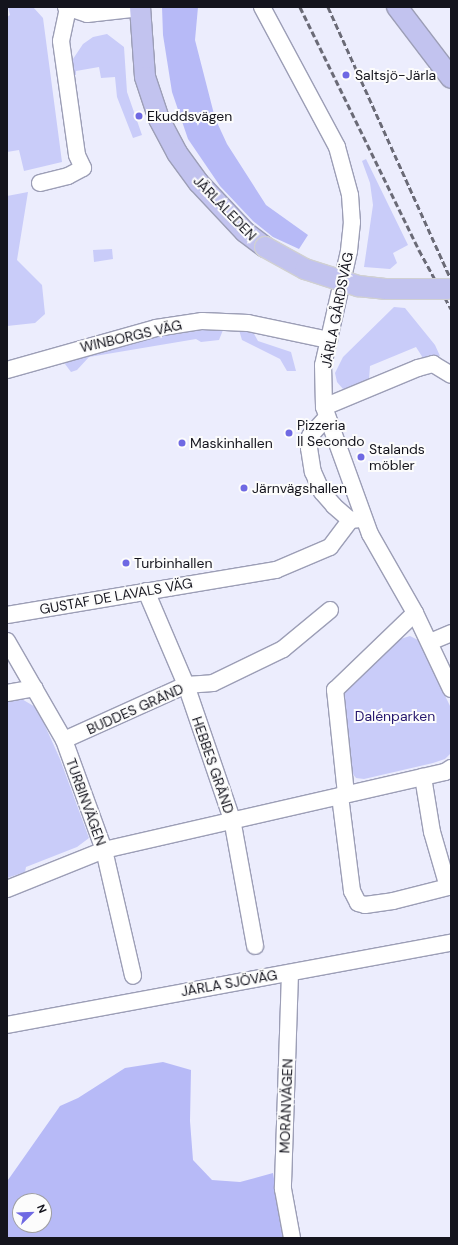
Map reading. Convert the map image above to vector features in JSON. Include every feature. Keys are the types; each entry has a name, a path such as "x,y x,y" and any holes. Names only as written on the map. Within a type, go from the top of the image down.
{"main road":[{"path":"397,7 451,78"},
{"name":"JÄRLALEDEN","path":"140,8 145,77 159,119 178,153 199,183 245,232 264,247 305,269 358,286 385,289 450,289"},
{"path":"427,46 451,89"}],"street":[{"name":"JÄRLA GÅRDSVÄG","path":"262,7 336,147 350,195 352,222 349,251 323,365 325,412 358,519 370,534 415,613 451,689"},
{"path":"40,183 68,176 83,168 77,155 61,41 67,8 87,14 140,8"},
{"name":"WINBORGS VÄG","path":"7,370 156,328 202,321 248,323 329,340"},
{"path":"358,519 322,492 313,472 309,448 310,436 325,412 418,368 433,364 451,375"},
{"name":"GUSTAF DE LAVALS VÄG","path":"7,615 276,570 300,562 330,547 358,519"},
{"name":"HEBBES GRÄND","path":"146,591 186,685 232,819 255,946"},
{"name":"BUDDES GRÄND","path":"64,740 186,685 213,682 283,649 330,610"},
{"path":"415,613 335,690 352,891 358,903 365,905 393,901 448,887 432,832 423,777"},
{"path":"430,642 451,633"},
{"name":"TURBINVÄGEN","path":"7,641 64,740 104,850 133,976"},
{"path":"7,693 35,688"},
{"path":"7,889 104,850 232,819 423,777 451,768"},
{"name":"JÄRLA SJÖVÄG","path":"7,1025 451,943"},
{"name":"MORÄNVÄGEN","path":"290,973 284,1189 292,1238"}],"green space":[{"path":"8,7 33,7 43,18 62,162 24,171 19,150 7,152 7,17 10,15"},
{"path":"107,34 124,47 127,92 142,135 133,138 117,97 115,77 101,78 99,67 76,71 76,75 72,75 71,62 83,44 93,37"},
{"path":"366,159 408,245 393,253 397,263 390,269 364,267 373,205 370,183 362,161"},
{"path":"28,192 17,260 42,285 45,314 35,323 7,326 7,196"},
{"path":"112,249 113,259 94,262 93,250"},
{"path":"394,307 405,308 435,345 440,356 430,355 423,358 416,347 370,366 369,380 361,386 343,389 337,382 335,373 343,357"},
{"path":"210,329 223,330 219,340 201,342 196,339 89,357 77,370 71,372 65,364 66,360 150,338"},
{"path":"239,330 253,332 258,341 291,352 296,371 287,371 280,359 242,340"},
{"name":"Dalénparken","path":"410,636 418,640 451,708 451,753 445,759 433,763 364,779 356,778 349,769 340,694 394,641"},
{"path":"20,698 37,708 60,759 89,838 77,847 26,867 25,872 7,878 7,700"}],"shaded area":[{"path":"162,7 198,7 195,40 215,118 227,144 266,205 308,235 299,249 273,237 253,221 220,186 188,139 172,92 163,35"},
{"path":"163,1062 191,1070 190,1121 193,1160 212,1180 240,1182 273,1173 284,1238 7,1238 8,1180 60,1106 78,1098 125,1068"}],"railway":[{"path":"300,7 419,250 451,309"},
{"path":"328,7 451,279"}],"place":[{"name":"Saltsjö-Järla","path":"346,75"},
{"name":"Ekuddsvägen","path":"139,116"},
{"name":"Pizzeria Il Secondo","path":"289,433"},
{"name":"Maskinhallen","path":"182,443"},
{"name":"Stalands möbler","path":"361,457"},
{"name":"Järnvägshallen","path":"244,488"},
{"name":"Turbinhallen","path":"126,563"}]}
